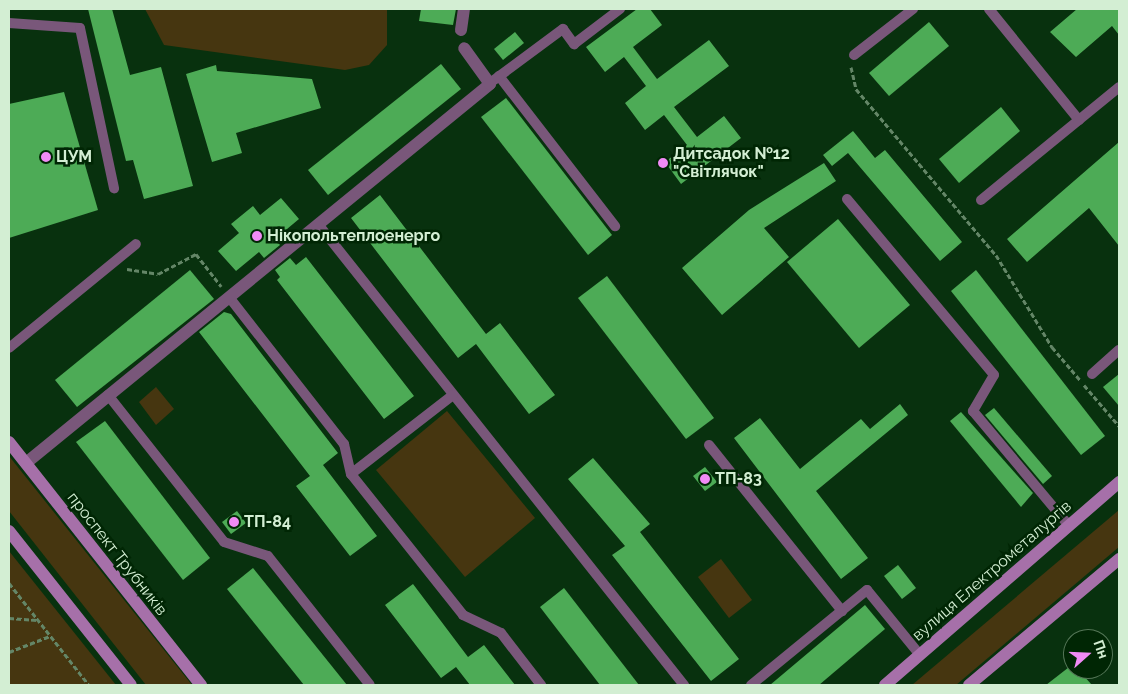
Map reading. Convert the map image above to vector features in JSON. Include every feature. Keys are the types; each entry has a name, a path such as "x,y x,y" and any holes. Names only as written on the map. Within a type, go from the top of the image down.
{"main road":[{"name":"проспект Трубників","path":"9,442 201,685"},
{"name":"вулиця Електрометалургів","path":"885,685 1119,482"},
{"path":"9,531 131,685"},
{"path":"969,685 1119,559"}],"street":[{"path":"461,30 464,9"},
{"path":"26,464 494,80 464,48"}],"lane":[{"path":"615,226 494,80 562,29 574,44 620,9"},
{"path":"854,55 913,9"},
{"path":"989,9 1079,120"},
{"path":"9,23 80,28 114,188"},
{"path":"982,200 1119,87"},
{"path":"847,199 994,375 973,411 1069,526"},
{"path":"318,224 684,685"},
{"path":"9,348 136,244"},
{"path":"229,297 344,444 351,474 463,615 501,633 541,685"},
{"path":"1092,374 1119,350"},
{"path":"108,395 224,542 268,556 370,685"},
{"path":"351,474 453,395"},
{"path":"710,445 842,611"},
{"path":"751,685 867,590 920,655"}],"path":[{"path":"854,55 851,66 856,89 996,255 1052,347 1119,426"},
{"path":"123,269 158,274 196,254 229,297"},
{"path":"9,583 89,685"},
{"path":"9,618 37,620"},
{"path":"9,652 50,636"}],"shaded area":[{"path":"145,9 387,9 387,45 369,65 345,70 164,45"},
{"path":"156,387 174,409 156,425 139,402"},
{"path":"447,411 535,518 465,577 376,470"},
{"path":"9,456 192,685 146,685 9,511"},
{"path":"1119,510 1119,547 956,685 912,685"},
{"path":"9,551 116,685 9,685"},
{"path":"721,559 752,600 729,618 698,577"}],"building":[{"path":"88,9 112,9 130,75 161,67 193,186 144,199 133,160 126,161"},
{"path":"421,9 456,9 453,25 419,21"},
{"path":"637,9 650,9 662,25 633,47 657,79 709,40 729,66 674,107 697,137 724,116 741,138 681,184 665,162 687,145 664,115 645,130 625,103 646,86 624,57 605,72 586,47"},
{"path":"1077,9 1119,9 1119,35 1112,26 1076,57 1050,32"},
{"path":"929,22 949,46 889,96 869,73"},
{"path":"515,32 524,43 503,60 494,49"},
{"path":"441,64 461,89 328,195 308,170"},
{"path":"216,65 217,71 312,79 321,108 236,133 242,153 212,162 186,74"},
{"name":"ЦУМ","path":"64,92 98,210 9,238 9,104"},
{"path":"506,98 612,235 588,255 481,117"},
{"path":"1001,107 1020,131 959,183 939,159"},
{"path":"853,131 875,158 885,150 962,242 940,261 848,153 832,166 823,155"},
{"path":"1119,142 1119,246 1089,208 1027,262 1007,239"},
{"path":"824,163 836,181 764,228 789,257 722,315 682,268 749,210"},
{"path":"380,195 486,334 500,323 555,395 529,414 476,344 458,358 351,218"},
{"name":"Нікопольтеплоенерго","path":"281,198 299,219 275,239 280,245 264,258 259,252 236,271 218,251 239,233 231,224 253,206 260,215"},
{"path":"838,219 910,305 859,348 787,262"},
{"path":"306,257 414,396 384,419 277,280 280,277 275,270 290,258 296,265"},
{"path":"190,270 214,299 77,407 55,380"},
{"path":"976,270 1105,436 1081,455 951,291"},
{"path":"607,276 714,418 686,439 578,298"},
{"path":"224,312 231,314 338,453 323,465 377,536 350,556 296,486 310,476 199,332"},
{"path":"1119,374 1119,406 1103,387"},
{"path":"900,404 908,415 816,491 868,558 841,579 734,438 760,418 800,469 861,419 870,429"},
{"path":"994,408 1052,476 1043,484 985,415"},
{"path":"961,412 1033,493 1021,507 950,421"},
{"path":"105,421 210,558 183,580 76,442"},
{"path":"593,458 650,524 640,532 739,659 711,681 612,555 625,546 568,479"},
{"name":"ТП-83","path":"705,467 717,482 705,491 693,476"},
{"name":"ТП-84","path":"237,511 246,523 231,534 222,522"},
{"path":"898,565 916,588 902,599 884,576"},
{"path":"253,568 347,685 304,685 227,589"},
{"path":"413,584 468,657 484,645 515,685 470,685 456,667 441,678 385,605"},
{"path":"564,588 639,685 600,685 540,607"},
{"path":"865,605 885,629 819,685 770,685"},
{"path":"1063,672 1063,679 1087,679 1092,685 1046,685"}],"place":[{"name":"ЦУМ","path":"46,157"},
{"name":"Дитсадок №12 \"Світлячок\"","path":"663,163"},
{"name":"Нікопольтеплоенерго","path":"257,236"},
{"name":"ТП-83","path":"705,479"},
{"name":"ТП-84","path":"234,522"}]}
